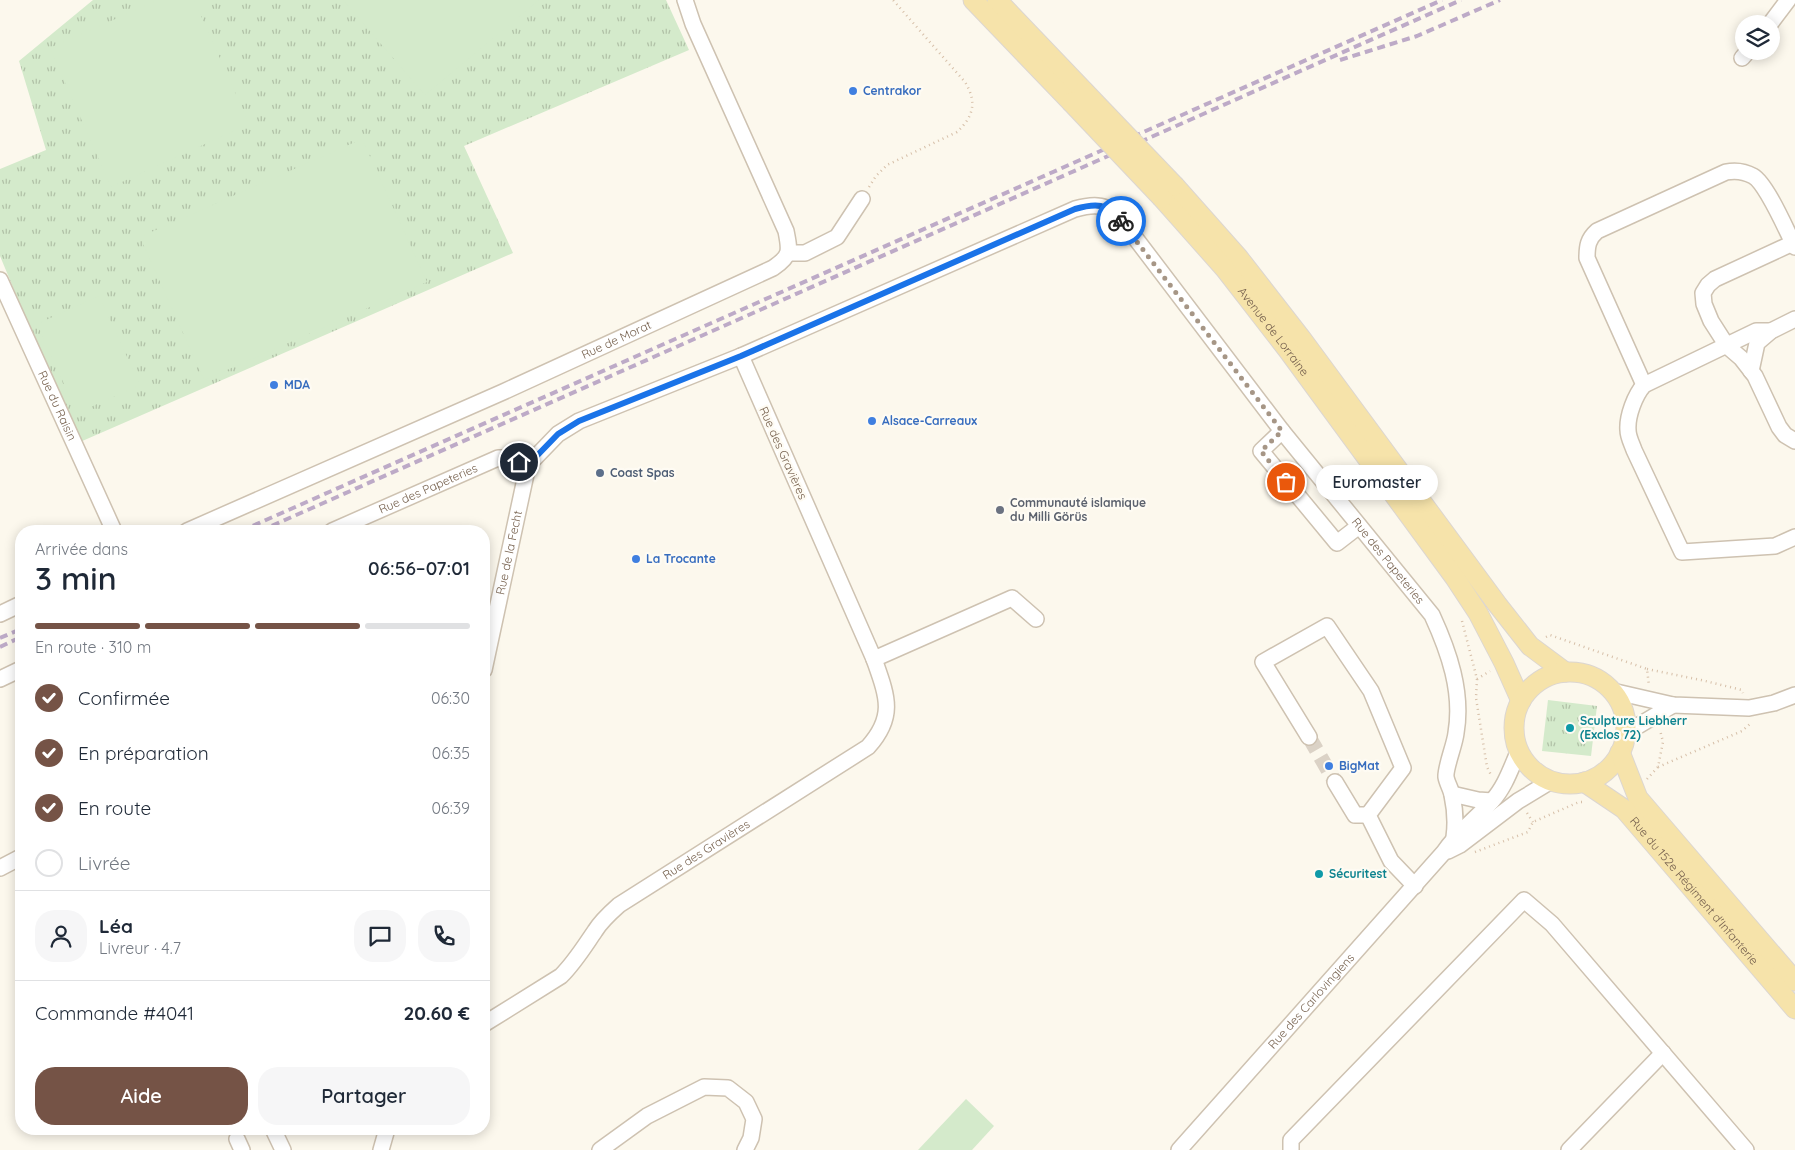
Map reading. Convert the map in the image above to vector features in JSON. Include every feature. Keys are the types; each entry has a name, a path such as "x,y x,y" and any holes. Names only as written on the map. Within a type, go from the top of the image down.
{"main road":[{"name":"Avenue de Lorraine","path":"973,0 1077,96"},
{"name":"Avenue de Lorraine","path":"997,0 1077,96 1168,192 1238,258 1295,331 1496,604 1530,646 1565,672"},
{"name":"Avenue de Lorraine","path":"1168,192 1224,269 1288,349 1455,578 1478,614 1504,663 1520,701"},
{"path":"1565,672 1582,673 1599,680 1612,691 1623,711 1626,733 1620,752 1611,766 1599,776 1584,782 1568,784 1551,781 1538,774 1526,763 1514,734 1515,717 1520,701 1532,687 1547,677 1565,672"},
{"name":"Rue du 152e Régiment d'Infanterie","path":"1620,752 1638,798 1795,981"},
{"name":"Rue du 152e Régiment d'Infanterie","path":"1584,782 1624,809 1795,1009"}],"street":[{"path":"686,0 694,24 786,231 789,253 805,253 837,237 862,199"},
{"path":"1777,15 1788,0"},
{"path":"1644,385 1587,258 1587,244 1597,231 1726,172 1738,170 1755,177 1769,196 1794,245 1715,279 1703,293 1704,304 1711,321 1727,346 1741,358 1751,371 1779,426 1785,435 1794,439"},
{"name":"Rue des Papeteries","path":"346,525 498,458 510,458 528,465 558,434 579,421 741,356 1075,209 1089,205 1100,205 1114,213 1130,231 1282,431 1432,615 1442,637 1455,678 1458,704 1456,732 1446,777 1452,794 1456,824 1454,837"},
{"name":"Rue de Morat","path":"201,525 503,392 773,268 784,260 789,253"},
{"name":"Rue du Raisin","path":"0,280 111,525"},
{"path":"1751,371 1757,343 1771,331 1795,320"},
{"path":"1771,331 1756,331 1644,385 1638,391 1628,422 1628,432 1638,458 1682,552 1775,546 1795,537"},
{"name":"Rue des Gravières","path":"490,1020 561,976 572,966 595,930 619,904 868,747 880,734 887,712 885,689 874,659 741,356"},
{"path":"1282,431 1261,451 1337,544 1360,526"},
{"name":"Rue de la Fecht","path":"490,642 528,465"},
{"path":"874,659 1012,598 1036,618"},
{"path":"0,614 15,607"},
{"path":"1309,737 1263,662 1327,626 1371,691 1403,768 1368,815"},
{"path":"0,678 15,672"},
{"path":"1612,691 1673,705 1752,714 1795,695"},
{"path":"1626,733 1673,705"},
{"name":"Rue des Carlovingiens","path":"1179,1150 1415,886 1444,852 1454,837 1492,801 1502,786 1519,750"},
{"name":"Rue des Carlovingiens","path":"1444,852 1460,845 1518,801 1551,781"},
{"path":"1335,782 1355,814 1368,815"},
{"path":"1452,794 1492,801"},
{"path":"1368,815 1391,861 1415,886"},
{"path":"0,868 15,861"},
{"path":"1291,1150 1291,1140 1524,900 1552,924 1746,1150"},
{"path":"1569,1150 1663,1053"},
{"path":"600,1150 616,1145 647,1116 704,1087 728,1088 746,1102 754,1119 751,1138 745,1150"},
{"path":"277,1135 283,1150"},
{"path":"381,1150 385,1135"}],"path":[{"path":"862,199 876,176 887,165 957,132 967,123 972,108 972,94 965,82 893,0"},
{"path":"1647,669 1742,690 1752,714 1742,731 1658,768"},
{"path":"1477,679 1476,698 1487,767 1492,777 1502,786"},
{"path":"1444,852 1477,852 1528,832 1533,822 1518,801"}],"green space":[{"path":"93,0 666,0 689,50 464,146 513,253 80,442 0,256 0,169 46,150 19,61"},
{"path":"158,0 194,0 249,124 111,187 50,48"},
{"path":"343,0 539,0 425,95"},
{"path":"362,139 427,282 204,380 140,237"},
{"path":"99,296 140,385 77,413 37,324"},
{"path":"1548,700 1597,706 1591,756 1542,751"},
{"path":"966,1099 994,1126 972,1150 918,1150"}],"tunnel":[{"path":"1309,737 1335,782"}],"railway":[{"path":"255,525 1442,0"},
{"path":"274,525 1461,0"},
{"path":"1340,60 1417,36 1500,0"},
{"path":"0,638 15,632"},
{"path":"0,647 15,640"}],"way so far":[{"path":"1121,221 1282,431 1261,451 1286,482"}],"place":[{"name":"Centrakor","path":"853,91"},
{"name":"MDA","path":"274,385"},
{"name":"Alsace-Carreaux","path":"872,421"},
{"name":"Coast Spas","path":"600,473"},
{"name":"Euromaster","path":"1286,482"},
{"name":"Communauté islamique du Milli Görüs","path":"1000,510"},
{"name":"La Trocante","path":"636,559"},
{"name":"Sculpture Liebherr (Exclos 72)","path":"1570,728"},
{"name":"BigMat","path":"1329,766"},
{"name":"Sécuritest","path":"1319,874"}],"route":[{"path":"519,462 528,465 558,434 579,421 741,356 1075,209 1089,205 1100,205 1114,213 1121,221"}]}
